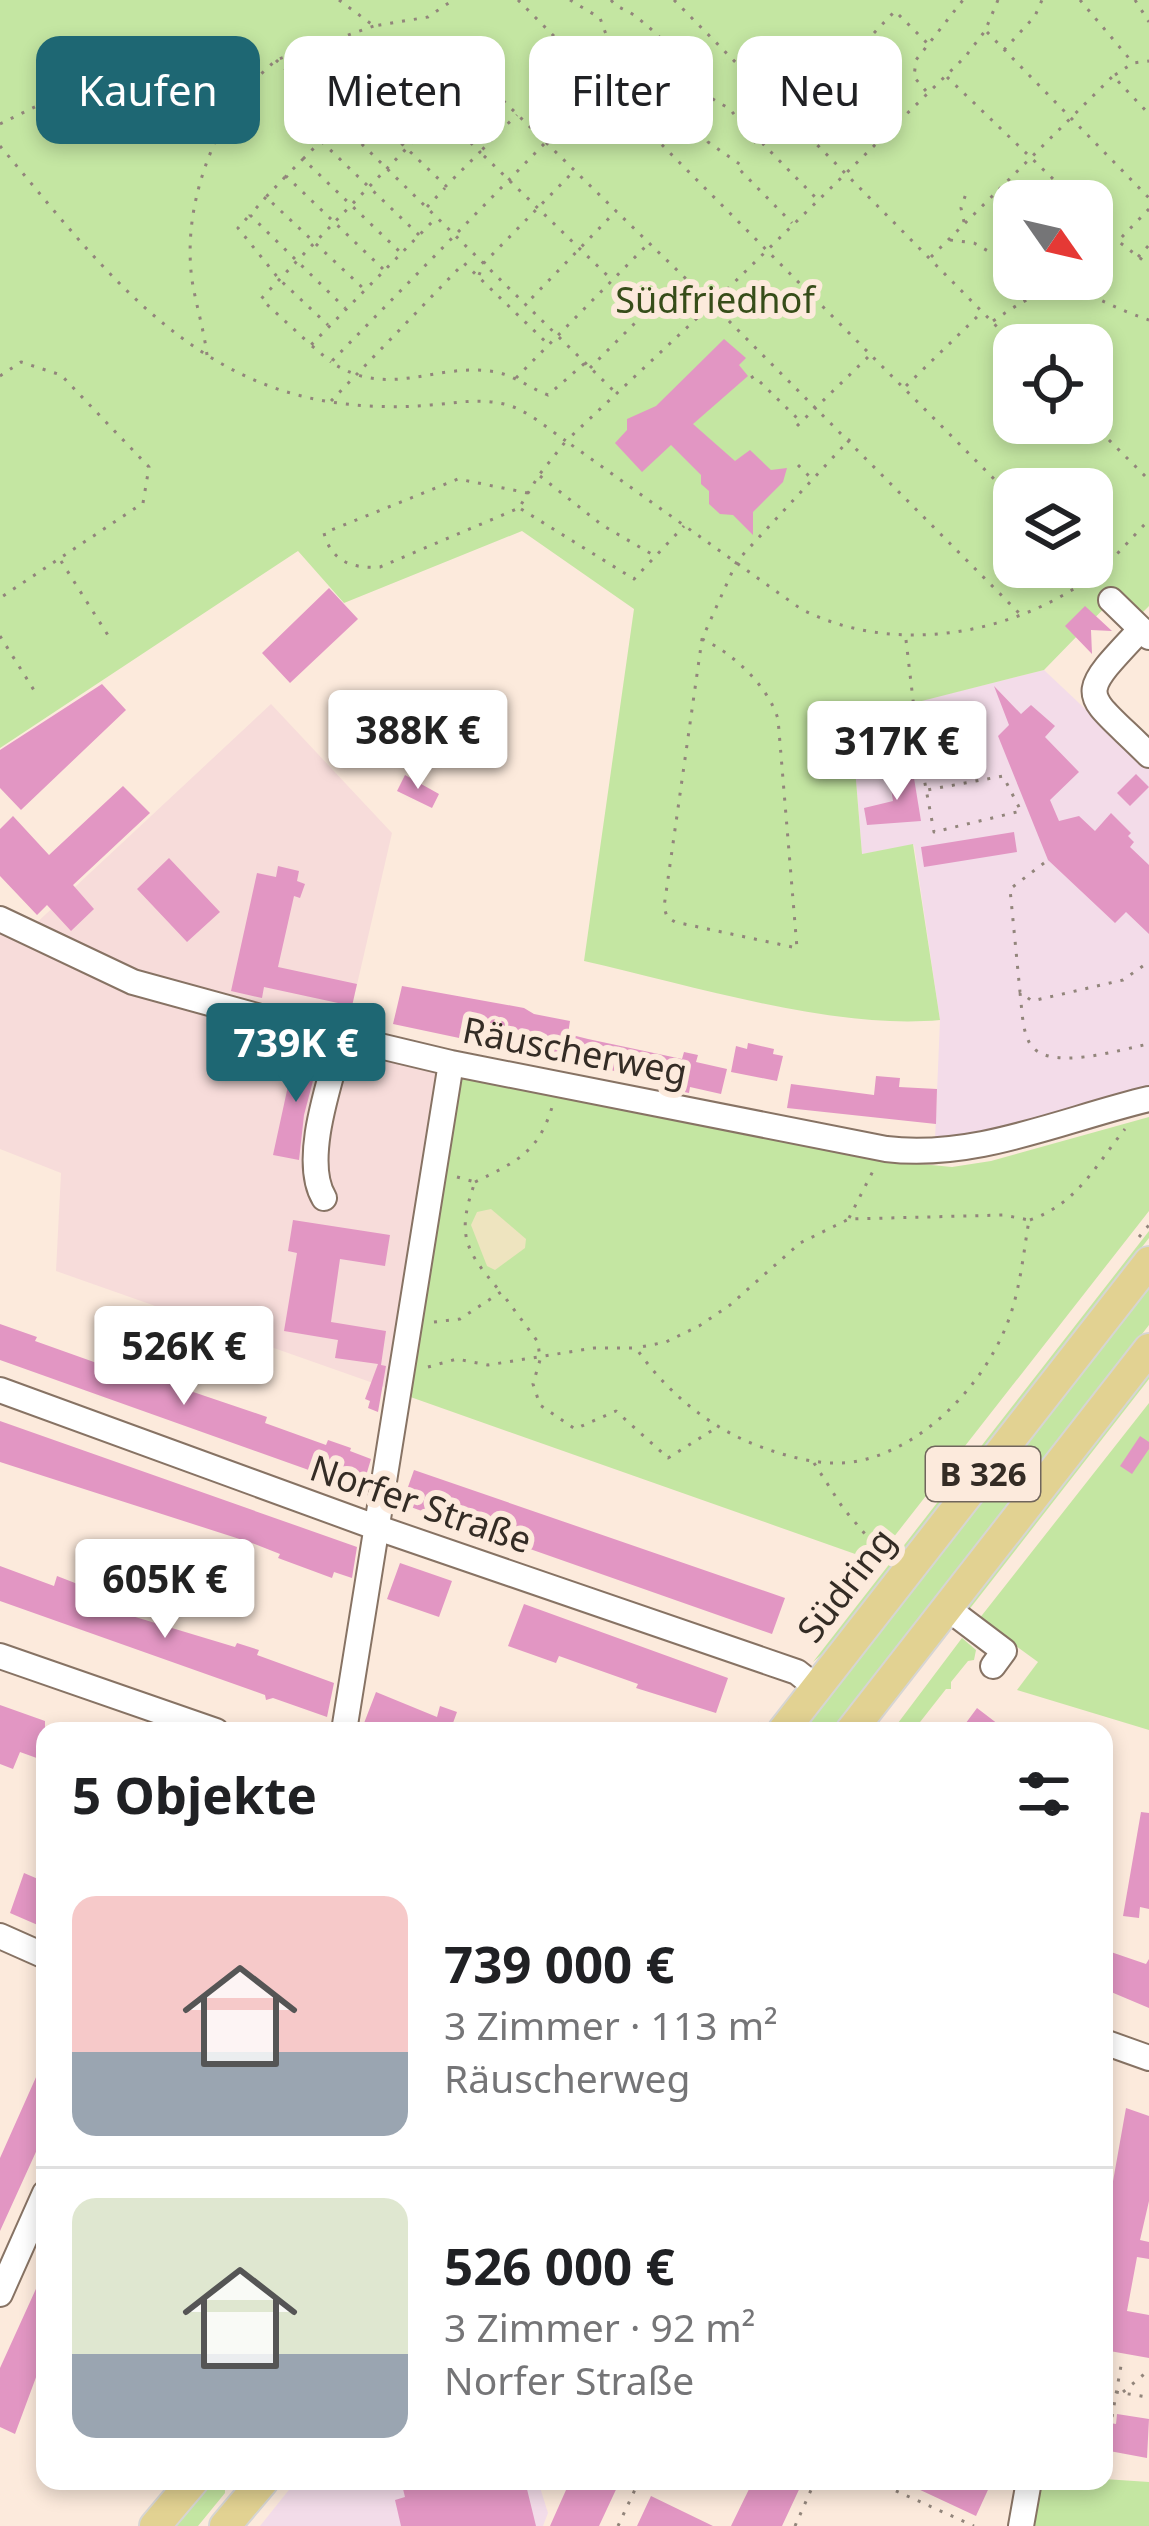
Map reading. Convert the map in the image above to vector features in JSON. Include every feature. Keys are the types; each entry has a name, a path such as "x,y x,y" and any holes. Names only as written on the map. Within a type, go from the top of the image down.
{"main road":[{"name":"Südring","path":"791,1722 1149,1262"},
{"name":"B 326","path":"858,1722 1149,1348"},
{"path":"155,2526 185,2490"},
{"path":"203,2526 229,2490"},
{"path":"225,2526 255,2490"}],"street":[{"path":"1112,600 1145,633 1102,670 1092,694 1149,755"},
{"name":"Räuscherweg","path":"0,919 133,982 341,1037 886,1149 911,1152 974,1146 1149,1099"},
{"path":"324,1198 315,1174 316,1151 341,1037"},
{"path":"346,1722 451,1063"},
{"name":"Norfer Straße","path":"0,1390 378,1528 797,1672 817,1687"},
{"path":"947,1608 1004,1651 993,1666"},
{"path":"0,1656 190,1722"},
{"path":"0,1936 36,1952"},
{"path":"1113,2048 1149,2058"},
{"path":"0,2294 36,2213"},
{"path":"1021,2526 1027,2490"}],"path":[{"path":"338,0 374,26"},
{"path":"260,74 276,60 374,26 428,17 453,0"},
{"path":"518,0 993,479"},
{"path":"570,0 600,18 608,37 667,96 683,100 708,142 741,165 739,169 793,224"},
{"path":"611,0 615,7 633,14 692,73 699,91 730,109 759,147 763,144 819,200"},
{"path":"674,0 992,322 1056,286 1078,289 1149,320"},
{"path":"928,93 913,69 963,0"},
{"path":"902,119 985,31 998,0"},
{"path":"1004,50 1035,16 1042,0"},
{"path":"1080,0 1133,62"},
{"path":"1135,0 1149,22"},
{"path":"874,33 895,11 930,45"},
{"path":"985,31 1149,198"},
{"path":"276,60 284,68"},
{"path":"930,258 1113,76 1133,62 1149,62"},
{"path":"946,76 1054,180"},
{"path":"1113,76 1149,114"},
{"path":"505,103 529,126"},
{"path":"0,124 36,106"},
{"path":"505,127 517,115"},
{"path":"208,358 192,279 191,239 196,200 214,144"},
{"path":"318,144 238,228 279,280 330,326"},
{"path":"324,144 419,236"},
{"path":"363,144 618,395"},
{"path":"401,144 446,187"},
{"path":"411,144 261,298 353,377 379,380 495,372 548,395 585,363"},
{"path":"472,144 612,280"},
{"path":"427,207 488,144"},
{"path":"331,362 544,144"},
{"path":"548,144 850,439 1022,616"},
{"path":"528,493 458,479 324,532 328,548 338,559 360,569 380,567 520,508 566,441 877,144"},
{"path":"0,146 96,262 142,309 208,358 288,393 329,402 382,407 466,400 506,404 566,441 801,609 837,628 906,638 1022,616 1091,577 1149,520"},
{"path":"302,159 401,254"},
{"path":"478,277 484,263 574,170"},
{"path":"286,176 384,270"},
{"path":"965,224 961,208 968,188"},
{"path":"266,197 365,290"},
{"path":"1118,241 1149,209"},
{"path":"526,304 616,211"},
{"path":"250,215 346,309"},
{"path":"311,345 437,217"},
{"path":"1113,236 1149,265"},
{"path":"948,240 974,243 993,254"},
{"path":"516,378 648,243"},
{"path":"1138,256 1149,245"},
{"path":"329,402 464,263 549,345"},
{"path":"590,368 682,276"},
{"path":"904,388 982,312"},
{"path":"751,378 799,424 870,354"},
{"path":"0,376 21,362 61,375 149,467 143,503 0,598"},
{"path":"702,639 716,645 749,676 772,700 778,718 797,948 667,917 664,907 702,639 737,561 850,439"},
{"path":"1113,444 1149,480"},
{"path":"798,465 812,479"},
{"path":"539,475 602,525 656,556"},
{"path":"520,508 634,579 684,526"},
{"path":"60,560 111,640"},
{"path":"0,636 37,695"},
{"path":"906,638 919,751 934,832 1021,811 1003,776 927,790"},
{"path":"1044,862 1010,890 1028,1040 1042,1055 1063,1059 1149,1044"},
{"path":"1020,992 1032,1001 1054,996 1124,980 1147,963"},
{"path":"558,1085 535,1147 475,1182 466,1206 472,1259 538,1342 540,1360 533,1384 540,1405 575,1429 616,1411 668,1458 717,1427"},
{"path":"405,1370 457,1359 488,1365 666,1342 730,1305 800,1243 849,1219 1003,1215 1028,1220 1050,1213 1079,1191 1126,1127"},
{"path":"849,1219 886,1149"},
{"path":"431,1173 475,1182"},
{"path":"636,1348 673,1392 717,1427 747,1442 813,1461 853,1462 883,1454 910,1441 973,1382 1011,1313 1028,1220"},
{"path":"412,1318 441,1323 460,1319 501,1292"},
{"path":"813,1461 843,1508 887,1560"},
{"path":"1113,2413 1122,2360"},
{"path":"1119,2392 1149,2370"},
{"path":"1113,2391 1147,2398"},
{"path":"618,2526 635,2490"},
{"path":"795,2526 811,2490"},
{"path":"894,2490 974,2526"}],"shaded area":[{"path":"1044,670 1149,769 1149,1087 978,1137 935,1140 940,1020 914,845 862,854 851,718"},
{"path":"271,704 392,833 347,1028 426,1063 441,1077 393,1390 56,1271 61,1173 0,1149 0,929 31,928"},
{"path":"289,2490 541,2490 548,2513 543,2526 260,2526"}],"green space":[{"name":"Südfriedhof","path":"0,0 1149,0 1149,606 1139,616 1117,595 1044,670 851,719 862,854 913,844 940,1020 809,1012 584,961 634,609 522,531 344,603 298,551 0,748"},
{"path":"458,1077 952,1167 991,1161 1149,1117 1149,1211 875,1561 402,1394"},
{"path":"1149,1231 1149,1238 813,1662"},
{"path":"1149,1282 1149,1325 841,1722 811,1722"},
{"path":"1149,1371 1149,1379 968,1611 968,1603"},
{"path":"1149,1403 1149,1730 1017,1690 1038,1662 979,1619"},
{"path":"962,1638 976,1650 974,1660 968,1661 951,1682 951,1689 946,1689 920,1722 899,1722"},
{"path":"1113,2480 1149,2482 1149,2526 1035,2526 1040,2490 1113,2490"},
{"path":"204,2490 225,2490 198,2526 174,2526"}],"sand":[{"path":"491,1209 526,1239 525,1248 495,1270 487,1266 471,1225 477,1212"}],"building":[{"path":"724,339 746,358 739,365 748,376 693,424 735,461 750,450 771,470 787,468 783,482 753,512 753,535 733,515 720,514 709,504 701,475 671,445 642,472 615,443 627,430 627,419 656,406"},
{"path":"329,588 358,619 290,683 262,653"},
{"path":"1085,606 1112,631 1091,630 1092,654 1065,626"},
{"path":"102,684 126,710 21,810 0,788 0,750"},
{"path":"994,686 1021,714 1031,705 1055,726 1045,737 1079,772 1050,800 1059,821 1079,816 1095,831 1111,813 1131,833 1128,836 1134,842 1130,847 1149,865 1149,934 1126,912 1115,923 1048,860 998,736 1009,725"},
{"path":"913,772 921,821 867,825 864,808 893,801 889,775"},
{"path":"1136,774 1149,787 1130,806 1117,793"},
{"path":"405,775 439,794 432,808 397,791"},
{"path":"123,786 150,813 73,885 94,909 71,931 47,905 37,915 0,876 0,829 13,816 49,855"},
{"path":"1014,832 1017,852 924,867 921,847"},
{"path":"169,858 220,912 187,942 137,889"},
{"path":"278,866 299,871 297,881 305,884 300,898 294,896 278,967 357,984 352,1006 264,987 262,998 231,991 257,873 276,877"},
{"path":"402,986 570,1021 568,1034 588,1039 682,1059 684,1052 698,1055 696,1062 727,1069 721,1094 690,1087 689,1093 675,1090 676,1084 393,1024"},
{"path":"748,1043 783,1056 777,1081 731,1072 736,1046 747,1049"},
{"path":"296,1049 320,1054 304,1115 299,1160 273,1155"},
{"path":"876,1076 900,1078 899,1087 937,1089 936,1124 787,1108 791,1084 874,1095"},
{"path":"293,1220 390,1235 385,1266 340,1259 331,1322 386,1331 378,1412 368,1408 370,1401 365,1399 378,1364 335,1358 338,1340 284,1331 297,1253 288,1251"},
{"path":"0,1324 136,1377 137,1373 267,1417 265,1423 326,1445 328,1440 351,1448 371,1459 362,1489 0,1360"},
{"path":"0,1421 357,1547 352,1578 334,1572 332,1578 252,1543 0,1462"},
{"path":"1140,1436 1149,1442 1149,1449 1132,1474 1120,1466"},
{"path":"414,1470 785,1598 772,1634 402,1504"},
{"path":"400,1563 452,1581 439,1617 387,1599"},
{"path":"0,1566 54,1586 57,1576 124,1608 122,1613 259,1650 257,1655 334,1683 327,1717 273,1698 266,1700 265,1695 0,1601"},
{"path":"524,1604 728,1678 716,1713 636,1688 638,1684 559,1656 556,1663 508,1646"},
{"path":"376,1692 437,1717 440,1706 457,1712 453,1722 364,1722"},
{"path":"0,1705 45,1721 36,1722 36,1758 20,1752 13,1769 0,1764"},
{"path":"977,1708 995,1722 967,1722"},
{"path":"1141,1812 1149,1813 1149,1909 1140,1907 1139,1918 1123,1916"},
{"path":"24,1873 36,1878 36,1924 10,1913"},
{"path":"1113,1953 1146,1964 1149,1959 1149,2008 1113,1993"},
{"path":"36,2077 36,2152 0,2231 0,2158"},
{"path":"1126,2108 1149,2116 1149,2201 1140,2240 1149,2242 1149,2259 1137,2257 1127,2311 1149,2315 1149,2358 1113,2352 1113,2181"},
{"path":"36,2289 36,2377 15,2434 0,2427 0,2368"},
{"path":"1117,2414 1149,2419 1147,2458 1113,2452"},
{"path":"403,2490 527,2490 536,2526 401,2526 395,2500 405,2497"},
{"path":"566,2490 616,2490 599,2526 550,2526"},
{"path":"749,2490 799,2490 782,2526 731,2526"},
{"path":"920,2490 988,2490 976,2516"},
{"path":"651,2496 713,2526 637,2526"}]}
